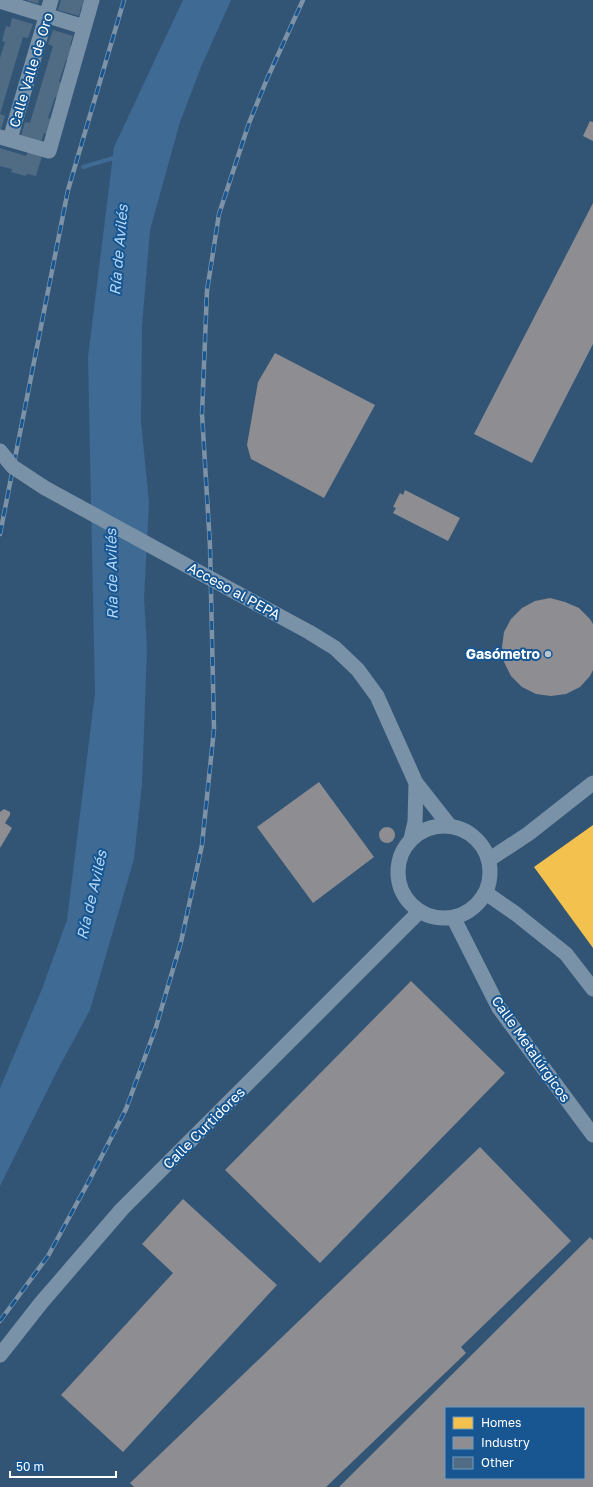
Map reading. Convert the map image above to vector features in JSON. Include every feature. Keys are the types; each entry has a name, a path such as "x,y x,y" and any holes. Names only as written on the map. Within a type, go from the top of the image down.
{"street":[{"name":"Calle Valle de Oro","path":"5,138 51,0"},
{"path":"5,138 49,151 92,0"},
{"path":"2,5 47,15 84,26"},
{"name":"Acceso al PEPA","path":"0,451 13,467 45,488 237,592 335,648 358,670 377,696 416,783"},
{"path":"416,783 449,825"},
{"path":"411,839 422,831 435,826 449,825 463,828 475,836 484,846 490,859 491,870 490,882 486,893 478,904 466,913 453,918 430,916 420,912 409,902 402,891 398,878 398,864 403,851 411,839 416,822 416,783"},
{"path":"490,859 528,834 593,783"},
{"path":"486,893 516,914 566,954 593,989"},
{"name":"Calle Curtidores","path":"0,1356 41,1303 122,1209 420,912"},
{"name":"Calle Metalúrgicos","path":"453,918 500,1008 593,1135"}],"water":[{"name":"Ría de Avilés","path":"183,0 231,0 201,67 180,122 150,230 142,326 141,421 149,503 144,598 147,648 142,784 134,859 90,1010 58,1069 0,1186 0,1088 42,989 67,920 95,693 88,357 114,147"}],"building: Homes":[{"path":"593,825 593,948 534,867"}],"building: Industry":[{"path":"590,121 593,122 593,141 583,136"},
{"path":"593,203 593,344 532,463 474,434"},
{"path":"275,353 375,405 324,498 251,459 247,445 258,382"},
{"path":"405,490 460,518 448,541 393,513 396,508 393,507 400,493 403,495"},
{"name":"Gasómetro","path":"550,598 579,608 593,624 593,670 590,676 580,687 566,694 551,696 536,694 522,687 511,676 504,662 502,647 504,632 511,619 522,608 535,601"},
{"path":"319,782 374,857 313,903 257,827"},
{"path":"4,809 10,812 10,815 5,823 12,828 0,848 0,812"},
{"path":"387,827 393,829 395,835 393,841 387,843 381,841 379,835 381,829"},
{"path":"411,981 505,1073 320,1263 225,1170"},
{"path":"480,1147 571,1241 461,1347 466,1353 326,1487 134,1487 130,1483"},
{"path":"183,1199 277,1285 123,1452 61,1395 173,1273 142,1244"},
{"path":"590,1237 593,1240 593,1487 339,1487"}],"building: Other":[{"path":"26,0 39,0 38,4"},
{"path":"61,0 87,0 84,8 81,7 79,16 58,10"},
{"path":"12,18 33,24 28,38 23,37 0,114 0,58 5,42 2,41 6,26 10,27"},
{"path":"53,30 73,36 70,45 73,46 69,61 66,60 59,82 62,82 58,98 55,97 48,118 51,119 47,134 44,133 41,142 21,136 25,122 30,123 53,46 48,44"},
{"path":"0,114 5,116 0,132"},
{"path":"0,148 26,156 28,151 42,156 36,176 27,174 26,176 11,172 12,169 0,166"}],"waterway":[{"path":"83,167 117,157"}],"railway":[{"path":"0,534 68,190 124,0"},
{"path":"0,1321 48,1256 126,1109 156,1027 181,942 202,845 214,729 210,546 202,414 207,291 219,214 249,123 267,79 303,0"}],"place":[{"name":"Gasómetro","path":"548,654"}]}
